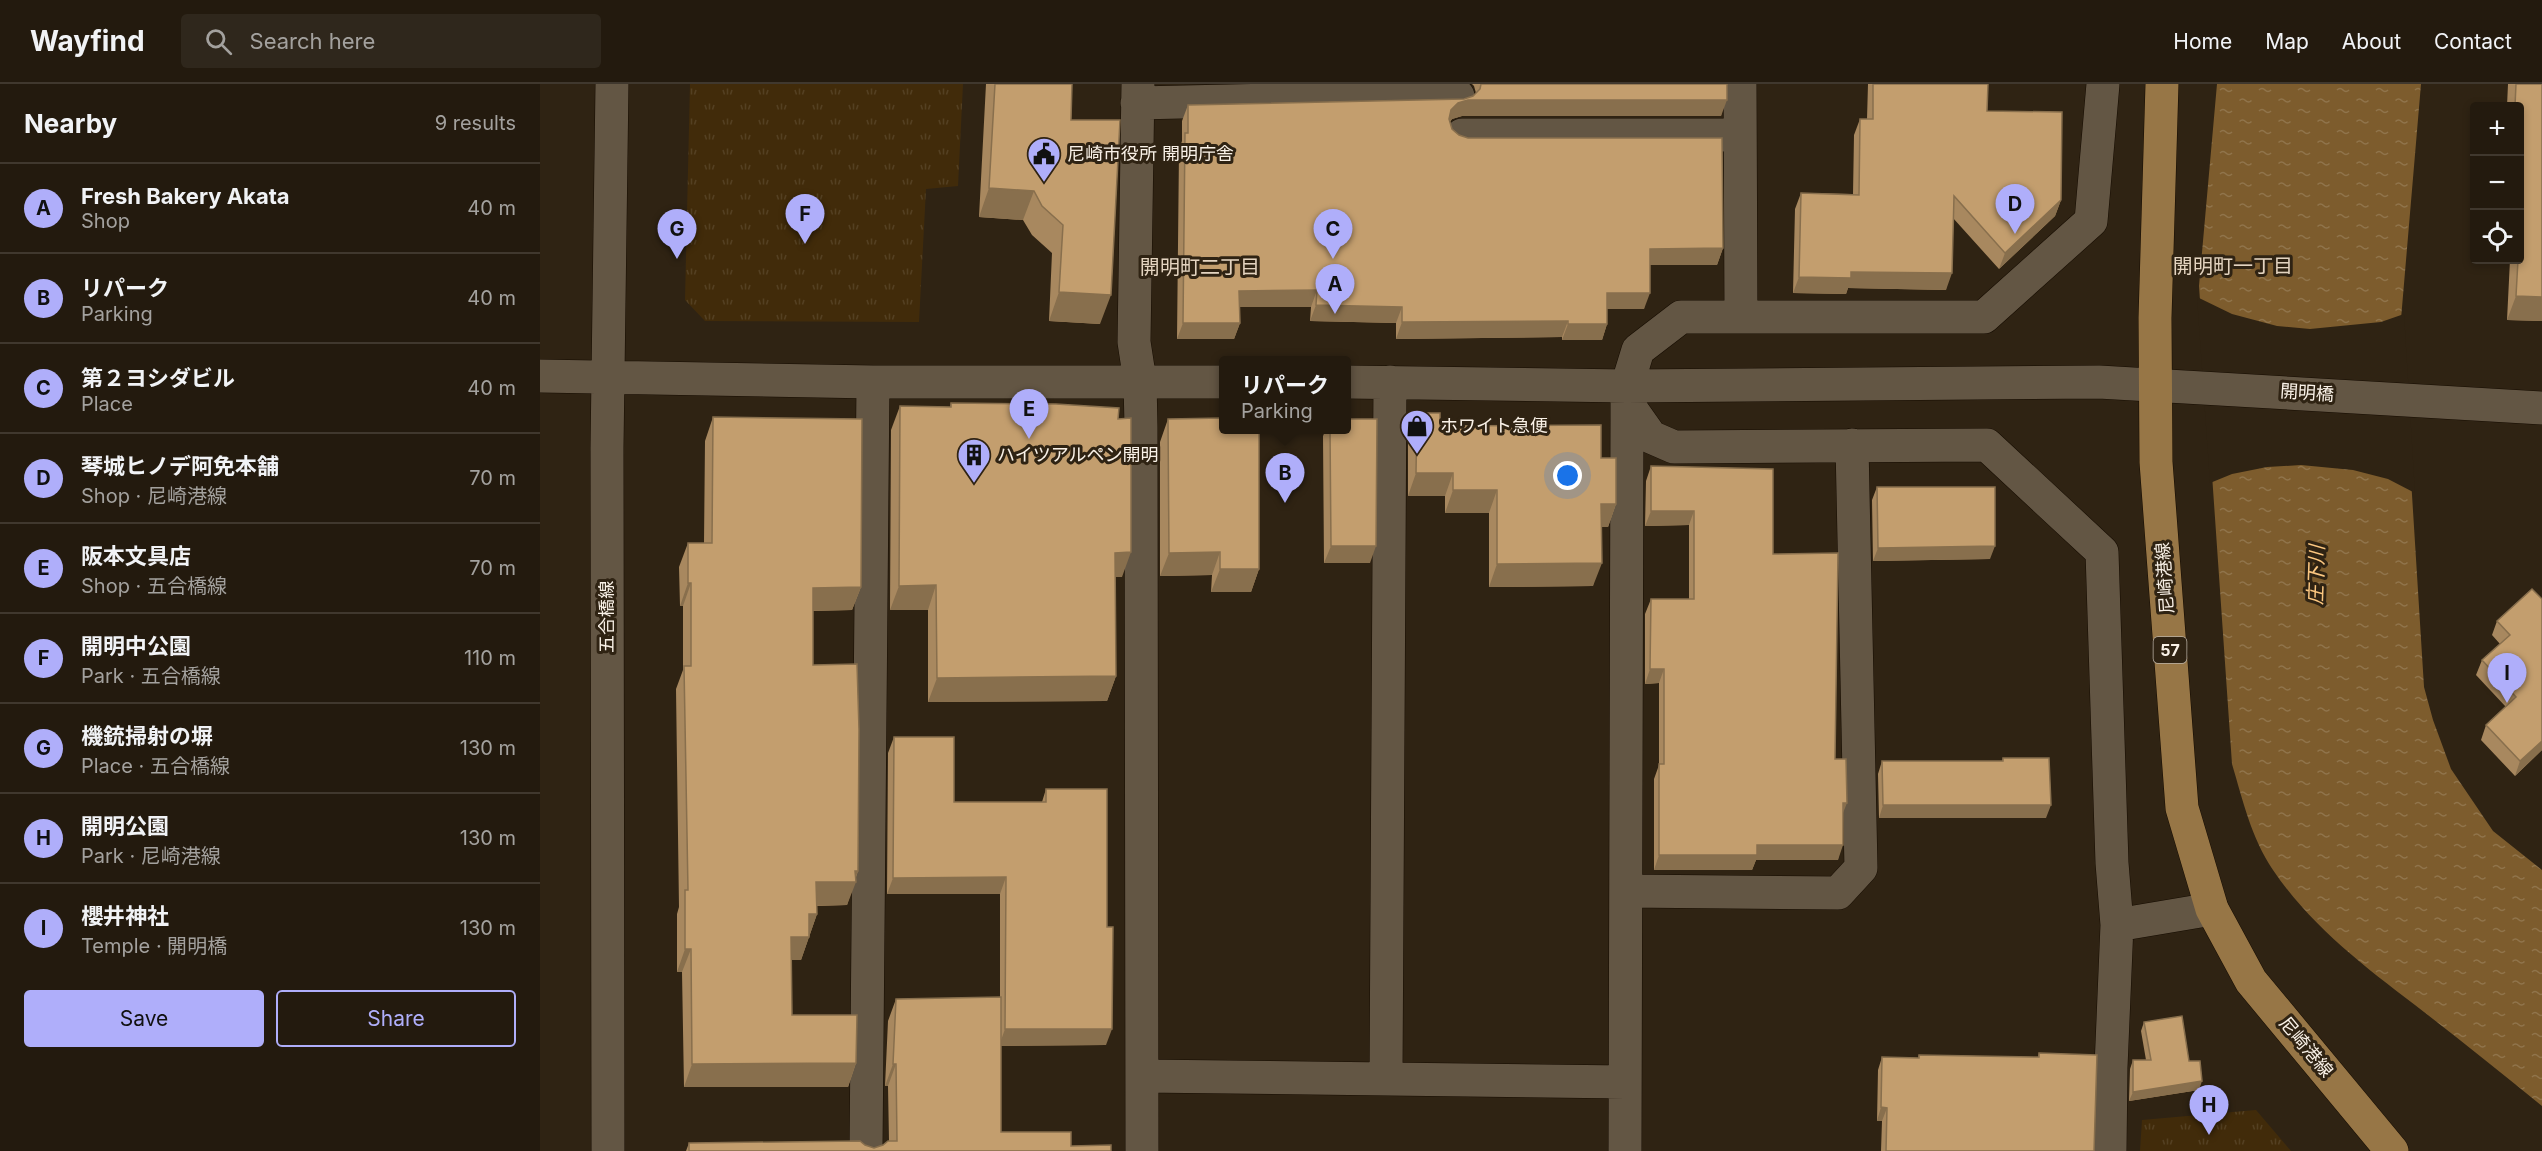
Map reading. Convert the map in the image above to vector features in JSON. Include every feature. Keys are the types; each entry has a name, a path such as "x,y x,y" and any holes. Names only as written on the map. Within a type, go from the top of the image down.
{"main road":[{"name":"尼崎港線","path":"2162,84 2155,384 2156,462 2182,808 2212,909 2251,981 2392,1151"}],"street":[{"name":"五合橋線","path":"608,1151 607,377 612,84"},
{"path":"1740,84 1741,317"},
{"path":"1625,1151 1627,394 1638,350 1681,317 1984,317 2091,221 2103,84"},
{"path":"1142,1151 1140,381 1134,342 1137,93 1458,96"},
{"path":"1462,135 1740,135"},
{"path":"540,376 873,381 1219,382"},
{"path":"866,1151 873,381"},
{"name":"開明橋","path":"1351,382 1627,394 1983,381 2155,384 2542,408"},
{"path":"1386,1079 1390,382"},
{"path":"1627,394 1651,437 1674,447 1987,445 2102,552 2112,863 2117,926 2110,1151"},
{"path":"1626,891 1838,893 1861,868 1852,445"},
{"path":"2117,926 2212,909"},
{"path":"1143,1076 1625,1082"}],"green space":[{"path":"690,84 963,84 958,186 926,189 919,322 705,321 685,300"},
{"path":"2256,1110 2291,1151 2140,1151 2142,1120"}],"water":[{"name":"庄下川","path":"2217,84 2421,84 2401,319 2424,687 2451,769 2493,831 2542,870 2542,1106 2363,964 2324,930 2273,870 2253,832 2244,805 2232,764 2199,286"}],"pier":[{"path":"2197,297 2232,314 2277,326 2310,329 2381,322 2404,314 2415,493 2388,479 2353,470 2301,465 2267,467 2232,474 2210,483"}],"building":[{"name":"尼崎市役所 開明庁舎","path":"995,84 1072,84 1071,120 1120,120 1111,295 1059,292 1063,225 1042,206 1034,191 989,188"},
{"path":"1481,84 1727,84 1727,100 1468,100 1458,103 1451,110 1449,119 1452,129 1468,138 1722,138 1723,248 1650,249 1650,293 1607,293 1607,324 1568,324 1568,321 1402,322 1402,307 1316,305 1317,290 1239,291 1240,323 1183,323 1185,133 1188,133 1188,105 1464,99 1473,96 1480,89"},
{"path":"1873,84 1988,84 1987,111 2062,112 2061,200 2005,253 1954,196 1952,273 1851,272 1851,278 1799,277 1801,193 1859,195 1860,119 1873,119"},
{"path":"2516,84 2542,84 2542,297 2516,296 2518,264 2524,264 2524,102 2515,102"},
{"path":"951,403 1056,404 1119,408 1118,419 1131,418 1131,552 1115,553 1116,676 937,678 936,585 899,586 900,406 951,407"},
{"path":"1417,413 1440,413 1440,426 1601,425 1601,458 1616,458 1616,504 1601,504 1602,563 1497,564 1497,490 1453,490 1453,473 1416,473"},
{"path":"713,417 862,419 861,587 813,588 813,665 857,664 858,871 855,871 856,882 816,882 817,914 809,914 809,937 791,937 792,1015 857,1015 856,1063 692,1064 691,949 685,949 685,890 688,890 684,666 691,666 691,583 688,583 688,543 712,543"},
{"path":"1219,418 1219,434 1259,434 1259,569 1220,569 1220,552 1169,553 1168,419"},
{"path":"1351,419 1377,419 1376,546 1331,546 1330,434 1351,434"},
{"path":"1651,466 1773,469 1773,554 1838,553 1835,759 1846,759 1847,803 1843,803 1843,845 1757,845 1757,855 1659,855 1659,764 1664,764 1664,669 1650,669 1651,599 1694,599 1694,511 1651,511"},
{"path":"1877,487 1995,487 1995,546 1878,548"},
{"path":"2532,589 2542,599 2542,741 2520,761 2486,725 2516,697 2482,660 2510,635 2497,621"},
{"path":"894,737 954,737 954,802 1046,802 1046,789 1107,789 1107,927 1113,927 1112,1029 1005,1029 1006,877 893,878"},
{"path":"2003,758 2049,758 2051,805 1883,805 1882,761 2003,761"},
{"path":"1001,997 1001,1132 1071,1132 1071,1146 1111,1145 1111,1151 689,1151 689,1143 860,1141 874,1148 888,1141 897,1141 896,1064 893,1064 896,999"},
{"path":"2182,1016 2189,1061 2200,1061 2202,1081 2133,1092 2133,1060 2151,1060 2144,1022"},
{"path":"2039,1053 2097,1055 2094,1151 1886,1151 1887,1108 1881,1107 1882,1057 1919,1058 1919,1055 2039,1057"}],"place":[{"name":"尼崎市役所 開明庁舎","path":"1044,183"},
{"name":"琴城ヒノデ阿免本舗","path":"2015,234"},
{"name":"開明中公園","path":"805,244"},
{"name":"機銃掃射の塀","path":"677,259"},
{"name":"第２ヨシダビル","path":"1333,259"},
{"name":"Fresh Bakery Akata","path":"1335,314"},
{"name":"阪本文具店","path":"1029,439"},
{"name":"ホワイト急便","path":"1417,455"},
{"name":"ハイツアルペン開明","path":"974,484"},
{"name":"リパーク","path":"1285,503"},
{"name":"櫻井神社","path":"2507,703"},
{"name":"開明公園","path":"2209,1135"}],"district":[{"name":"開明町一丁目","path":"2233,266"},
{"name":"開明町二丁目","path":"1200,267"}]}
